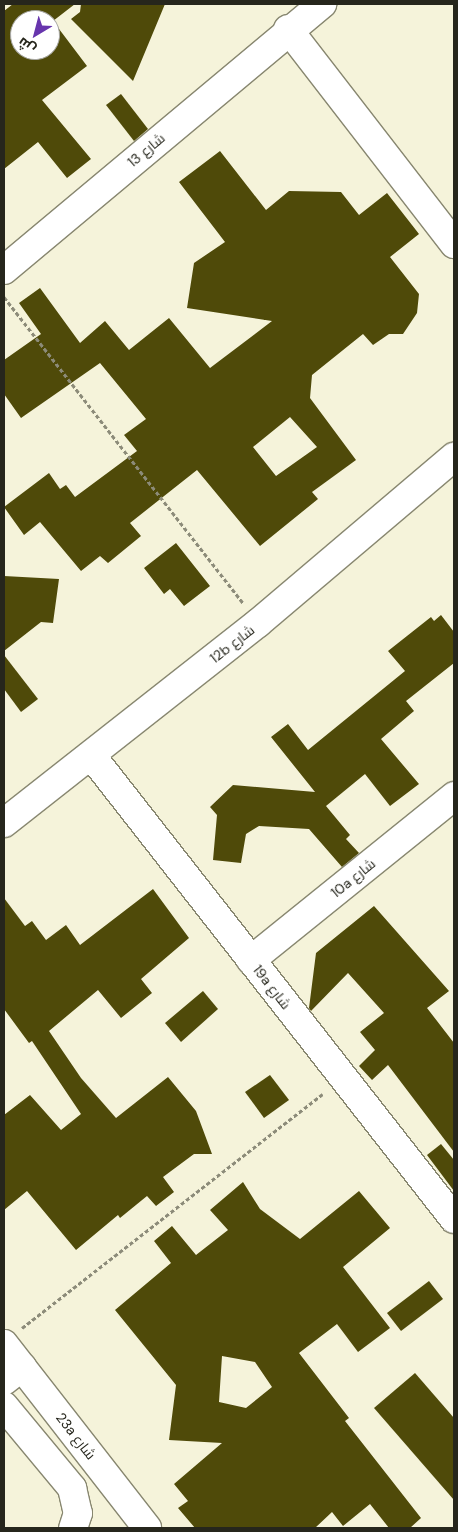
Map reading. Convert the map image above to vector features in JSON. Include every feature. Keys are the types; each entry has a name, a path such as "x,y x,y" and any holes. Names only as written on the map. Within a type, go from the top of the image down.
{"street":[{"name":"شارع 13","path":"4,270 288,29 322,4"},
{"path":"288,29 454,244"},
{"name":"12b شارع","path":"4,823 258,623 454,457"},
{"name":"19a شارع","path":"91,755 454,1219"},
{"name":"10a شارع","path":"251,960 454,796"},
{"name":"23a شارع","path":"12,1337 13,1374 148,1528"},
{"path":"4,1406 72,1488 78,1513 73,1528"}],"path":[{"path":"4,296 258,623"},
{"path":"12,1337 344,1078"}],"building":[{"path":"13,4 75,4 60,16 60,10 10,10 10,60 60,60 60,30 87,66 42,100 91,159 67,178 38,142 4,169 4,11"},
{"path":"81,4 165,4 133,81 71,19 80,12"},
{"path":"121,94 148,129 134,141 106,105"},
{"path":"220,151 266,210 289,191 341,192 359,215 387,193 419,234 390,257 419,294 417,313 403,334 389,334 373,345 363,334 312,375 310,398 356,460 312,492 318,499 260,546 197,470 130,523 141,536 108,563 100,556 81,571 40,522 24,535 4,507 49,473 60,489 66,485 75,497 137,451 124,435 146,419 100,363 21,418 4,394 4,360 41,334 19,303 40,288 80,343 105,321 129,350 169,318 210,368 272,321 187,308 194,263 225,242 179,182","holes":["290,417 317,447 276,476 253,447"]},
{"path":"176,543 210,586 184,606 170,589 164,594 144,568"},
{"path":"4,576 59,579 53,623 41,622 4,651"},
{"path":"441,615 454,632 454,663 406,701 414,711 381,739 419,784 390,806 365,774 326,806 350,835 346,839 359,853 342,867 309,829 259,826 246,834 241,863 213,860 217,815 210,807 233,785 315,792 271,737 288,724 308,750 405,671 388,651 431,617 434,621"},
{"path":"4,655 38,699 21,712 4,689"},
{"path":"153,889 189,938 141,979 152,993 121,1018 98,990 49,1031 81,1078 116,1118 168,1077 196,1111 212,1154 194,1154 163,1177 174,1192 156,1206 147,1196 120,1218 118,1215 76,1250 27,1191 4,1210 4,1115 30,1095 61,1130 81,1114 32,1041 29,1043 4,1009 4,898 25,926 32,921 46,940 66,925 80,945"},
{"path":"374,906 449,991 427,1008 454,1043 454,1152 388,1065 372,1080 359,1066 375,1050 360,1032 384,1013 348,973 311,1011 309,1008 316,953"},
{"path":"203,991 218,1009 181,1042 165,1023"},
{"path":"270,1075 289,1100 264,1118 245,1092"},
{"path":"441,1144 454,1160 454,1191 427,1155"},
{"path":"243,1182 260,1209 300,1239 359,1191 390,1228 343,1267 390,1328 358,1352 337,1324 299,1353 349,1418 345,1421 421,1518 410,1528 389,1528 370,1504 343,1526 332,1512 315,1528 195,1528 178,1508 188,1501 174,1484 222,1443 169,1440 176,1385 115,1310 171,1263 154,1241 172,1226 196,1255 228,1230 210,1210","holes":["222,1356 255,1362 272,1387 246,1408 219,1402"]},
{"path":"429,1281 443,1299 401,1331 387,1313"},
{"path":"415,1373 454,1418 454,1500 374,1408"}]}
